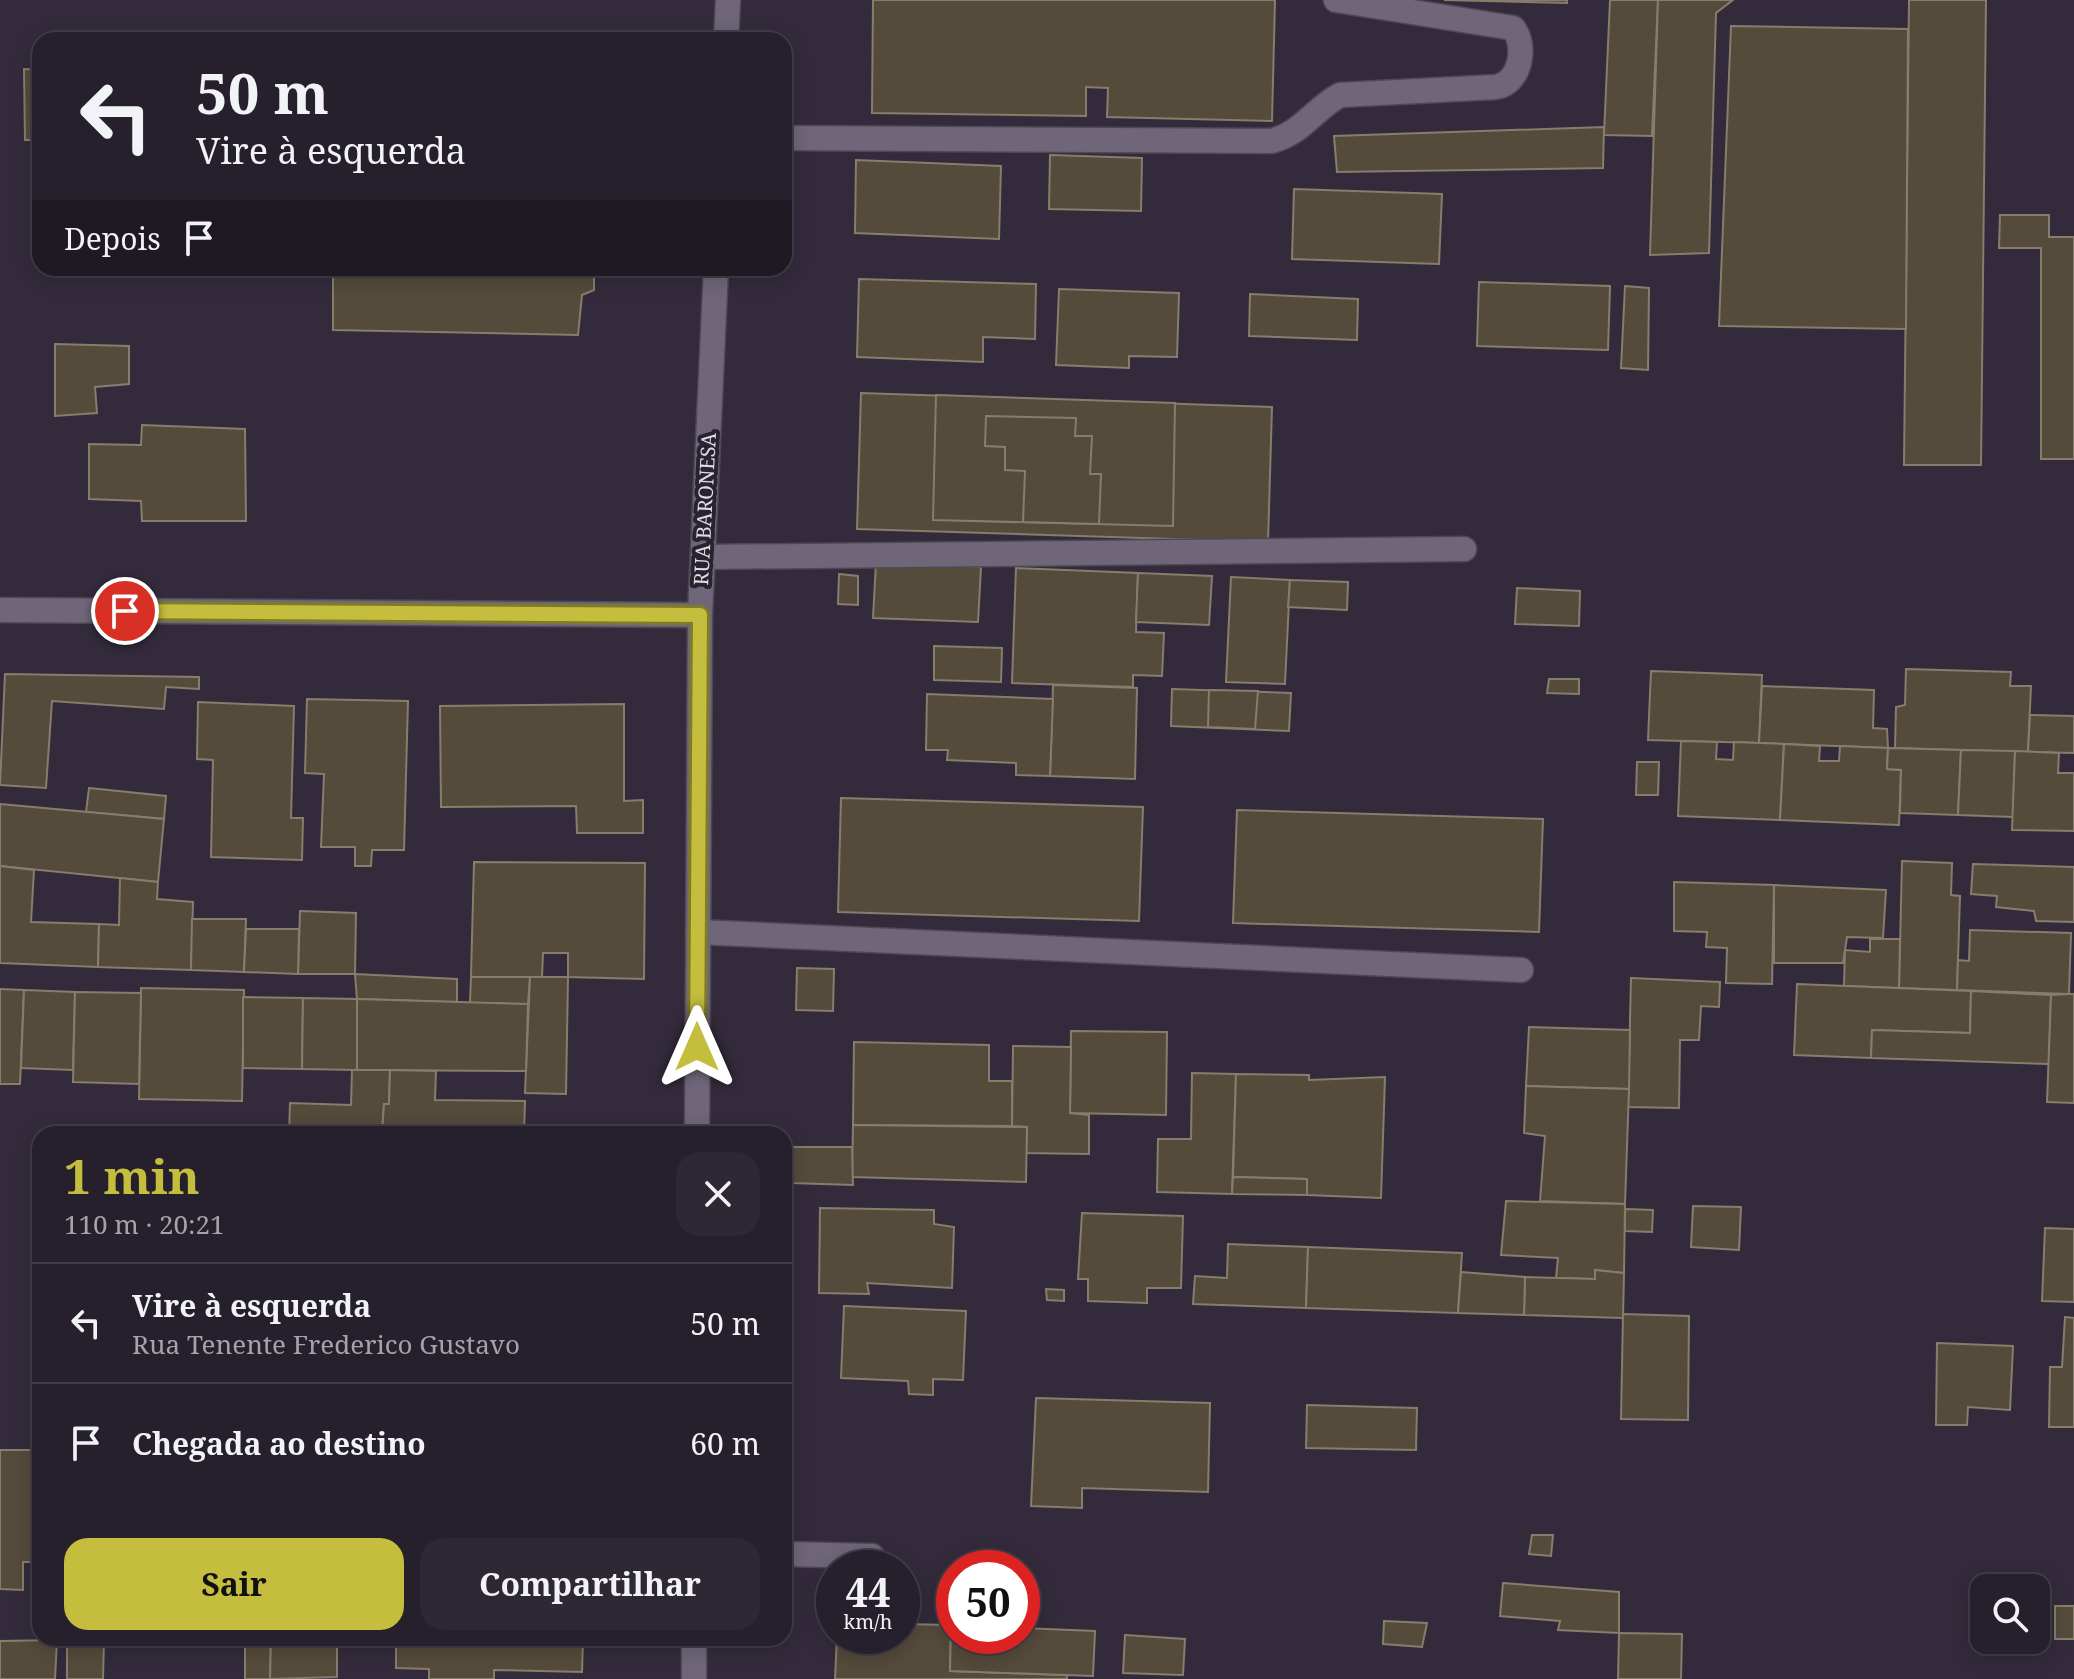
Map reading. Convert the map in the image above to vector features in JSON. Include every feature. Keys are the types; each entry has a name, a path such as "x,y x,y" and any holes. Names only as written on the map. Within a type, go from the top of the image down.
{"main road":[{"path":"726,32 728,0"},
{"path":"792,138 1272,141 1294,134 1319,108 1340,95 1496,87 1508,85 1517,75 1520,40 1513,28 1336,0"},
{"name":"RUA BARONESA","path":"697,1126 700,615 716,276"},
{"path":"703,557 1464,549"},
{"path":"0,610 700,615"},
{"path":"698,932 1521,970"},
{"path":"792,1554 816,1555"},
{"path":"694,1646 694,1679"}],"building":[{"path":"873,0 1275,0 1272,121 1107,117 1108,88 1086,87 1086,116 872,113"},
{"path":"1444,0 1567,0 1567,3"},
{"path":"1610,0 1658,0 1652,136 1604,135"},
{"path":"1658,0 1733,0 1716,13 1709,253 1650,255"},
{"path":"1909,0 1986,0 1981,465 1904,465"},
{"path":"1731,26 1908,29 1906,329 1719,326"},
{"path":"24,69 32,70 32,140 25,140"},
{"path":"1604,127 1603,168 1337,172 1334,136"},
{"path":"1050,155 1142,158 1141,211 1049,209"},
{"path":"856,160 1001,166 999,239 855,233"},
{"path":"1294,189 1442,194 1439,264 1292,259"},
{"path":"2000,215 2049,215 2049,237 2074,237 2074,459 2041,459 2041,248 1999,248"},
{"path":"333,276 594,276 594,290 582,295 578,335 333,330"},
{"path":"859,279 1036,284 1035,339 983,337 983,362 857,357"},
{"path":"1479,282 1610,286 1608,350 1477,346"},
{"path":"1625,286 1649,288 1648,370 1621,368"},
{"path":"1059,289 1179,293 1177,357 1129,356 1129,368 1056,365"},
{"path":"1250,294 1358,299 1357,340 1249,336"},
{"path":"55,344 129,346 129,384 95,387 97,413 55,416"},
{"path":"861,393 1272,407 1268,542 857,529"},
{"path":"936,395 1175,403 1173,526 933,520"},
{"path":"986,416 1076,418 1075,436 1092,436 1090,474 1101,474 1099,524 1023,522 1025,471 1005,470 1005,447 985,446"},
{"path":"142,425 245,429 246,521 142,521 141,501 89,499 89,444 141,445"},
{"path":"876,562 981,567 978,622 873,618"},
{"path":"1016,568 1138,573 1136,632 1164,633 1162,676 1133,675 1133,687 1012,683"},
{"path":"1138,573 1212,576 1209,625 1136,622"},
{"path":"839,574 858,576 858,605 838,604"},
{"path":"1231,577 1290,580 1285,684 1226,682"},
{"path":"1290,580 1348,582 1347,610 1288,607"},
{"path":"1517,588 1580,591 1579,626 1515,624"},
{"path":"934,646 1002,648 1001,682 934,680"},
{"path":"1906,669 2011,672 2010,686 2031,686 2028,752 1895,748 1896,707 1905,705"},
{"path":"1651,671 1762,675 1759,743 1648,740"},
{"path":"5,674 199,677 199,689 166,687 164,709 52,701 46,788 0,785"},
{"path":"1549,679 1579,679 1579,694 1547,693"},
{"path":"1053,685 1137,688 1135,779 1050,776"},
{"path":"1762,686 1874,690 1873,728 1887,729 1888,748 1759,743"},
{"path":"1172,689 1291,693 1289,731 1171,726"},
{"path":"1209,690 1258,691 1255,729 1208,727"},
{"path":"927,694 1053,699 1050,776 1016,775 1016,763 947,760 948,750 926,750"},
{"path":"307,699 408,701 404,850 372,850 371,866 355,866 355,847 321,847 324,774 305,773"},
{"path":"198,702 294,706 291,818 303,818 302,860 211,857 213,760 197,759"},
{"path":"624,704 624,801 643,800 643,833 577,833 576,806 441,807 440,706"},
{"path":"2030,715 2074,716 2074,753 2028,752"},
{"path":"1681,741 1717,742 1716,759 1733,760 1734,742 1784,744 1780,820 1678,816"},
{"path":"1784,744 1820,746 1819,761 1839,761 1840,746 1888,748 1887,769 1901,770 1899,825 1780,820"},
{"path":"1888,748 1961,750 1958,815 1900,813 1901,770 1887,769"},
{"path":"1961,750 2015,751 2013,817 1958,815"},
{"path":"2015,751 2059,753 2058,773 2074,773 2074,831 2012,830"},
{"path":"1637,762 1659,762 1658,795 1636,795"},
{"path":"89,788 166,796 164,819 86,812"},
{"path":"841,798 1143,807 1139,921 838,912"},
{"path":"0,804 164,819 158,882 0,866"},
{"path":"1237,810 1543,819 1539,932 1233,923"},
{"path":"1902,861 1952,863 1951,895 1960,896 1957,990 1899,988"},
{"path":"474,862 645,863 644,979 568,977 568,953 543,953 542,978 471,977"},
{"path":"1973,864 2074,867 2074,922 2036,921 2034,911 1996,907 1997,896 1971,894"},
{"path":"0,866 34,870 31,922 99,924 98,967 0,963"},
{"path":"120,878 158,882 157,899 193,902 191,970 98,967 99,924 119,925"},
{"path":"1674,882 1774,885 1772,984 1726,983 1727,948 1706,947 1707,932 1674,931"},
{"path":"1774,885 1886,890 1883,938 1847,937 1843,963 1774,963"},
{"path":"300,911 356,913 355,974 298,974"},
{"path":"192,919 246,919 244,972 191,970"},
{"path":"246,929 299,929 298,974 244,972"},
{"path":"1970,930 2071,933 2069,994 1957,990 1958,960 1969,961"},
{"path":"1870,939 1900,939 1899,988 1844,986 1845,950 1870,952"},
{"path":"797,968 834,969 833,1011 796,1010"},
{"path":"355,974 457,979 457,1002 357,999"},
{"path":"471,977 530,977 528,1004 470,1003"},
{"path":"530,977 568,977 566,1094 525,1093"},
{"path":"1631,978 1720,982 1719,1007 1701,1006 1699,1040 1680,1040 1679,1108 1628,1107"},
{"path":"1797,984 1971,991 1970,1033 1872,1030 1871,1058 1794,1055"},
{"path":"141,988 244,990 242,1101 139,1099"},
{"path":"0,989 24,990 20,1084 0,1084"},
{"path":"24,990 75,992 73,1070 21,1068"},
{"path":"1971,991 2051,995 2049,1064 1871,1058 1872,1030 1970,1033"},
{"path":"75,992 141,993 139,1084 73,1082"},
{"path":"2074,994 2074,1103 2047,1102 2051,995"},
{"path":"243,997 303,998 302,1069 243,1068"},
{"path":"303,998 357,999 357,1070 302,1069"},
{"path":"357,999 528,1004 526,1071 357,1070"},
{"path":"1529,1027 1630,1030 1629,1089 1526,1086"},
{"path":"1071,1031 1167,1032 1166,1115 1070,1113"},
{"path":"854,1042 989,1045 989,1081 1012,1081 1012,1126 853,1125"},
{"path":"1013,1046 1071,1047 1070,1113 1089,1115 1089,1154 1026,1153 1027,1127 1012,1126"},
{"path":"352,1070 390,1070 389,1104 384,1104 383,1126 289,1126 290,1103 351,1105"},
{"path":"390,1070 436,1071 435,1100 525,1101 524,1126 383,1126 384,1104 389,1104"},
{"path":"1192,1073 1236,1074 1232,1194 1157,1192 1158,1139 1191,1139"},
{"path":"1236,1074 1309,1075 1309,1080 1385,1077 1381,1198 1307,1195 1307,1179 1233,1177"},
{"path":"1526,1086 1629,1089 1625,1204 1540,1201 1545,1136 1524,1133"},
{"path":"853,1125 1027,1127 1026,1182 852,1177"},
{"path":"793,1147 852,1147 853,1185 792,1183"},
{"path":"1233,1177 1307,1179 1307,1195 1232,1194"},
{"path":"1506,1201 1625,1204 1624,1273 1595,1270 1595,1279 1556,1278 1558,1258 1501,1255"},
{"path":"1693,1206 1741,1207 1739,1250 1691,1247"},
{"path":"820,1208 934,1210 934,1224 954,1227 952,1288 867,1283 869,1294 819,1293"},
{"path":"1625,1209 1653,1210 1652,1232 1625,1231"},
{"path":"1082,1213 1183,1216 1181,1288 1147,1288 1147,1303 1088,1301 1088,1279 1078,1279"},
{"path":"2045,1228 2074,1229 2074,1302 2042,1301"},
{"path":"1228,1244 1308,1247 1306,1308 1193,1304 1195,1276 1227,1278"},
{"path":"1308,1247 1462,1253 1458,1313 1306,1308"},
{"path":"1595,1270 1624,1273 1623,1318 1524,1315 1525,1277 1595,1279"},
{"path":"1461,1272 1525,1277 1524,1315 1458,1313"},
{"path":"1046,1289 1064,1290 1064,1301 1047,1300"},
{"path":"844,1306 966,1311 963,1380 933,1379 933,1395 909,1394 908,1381 841,1378"},
{"path":"1623,1314 1689,1316 1688,1420 1621,1419"},
{"path":"2065,1317 2074,1318 2074,1427 2049,1427 2050,1367 2062,1367"},
{"path":"1937,1343 2013,1346 2010,1410 1968,1407 1967,1425 1936,1425"},
{"path":"1036,1398 1210,1403 1208,1492 1082,1488 1082,1508 1031,1506"},
{"path":"1307,1405 1417,1408 1416,1450 1306,1448"},
{"path":"0,1450 32,1450 32,1562 23,1562 23,1590 0,1589"},
{"path":"1532,1535 1553,1535 1551,1556 1529,1554"},
{"path":"1503,1583 1619,1592 1619,1633 1558,1630 1560,1621 1500,1616"},
{"path":"2055,1606 2074,1606 2074,1639 2055,1639"},
{"path":"1384,1621 1427,1623 1422,1647 1383,1644"},
{"path":"920,1624 936,1625 936,1654 950,1654 950,1671 1067,1675 1067,1679 835,1679 836,1654 920,1654"},
{"path":"1040,1629 1095,1631 1093,1676 950,1671 950,1654 1040,1654"},
{"path":"1619,1633 1682,1634 1681,1679 1618,1679"},
{"path":"1125,1635 1185,1639 1183,1675 1123,1673"},
{"path":"32,1640 32,1646 57,1646 55,1679 0,1679 0,1641"},
{"path":"67,1646 104,1646 103,1679 67,1679"},
{"path":"245,1646 271,1646 270,1679 245,1679"},
{"path":"271,1646 337,1646 337,1677 270,1679"},
{"path":"396,1646 583,1646 582,1672 494,1670 494,1679 429,1679 429,1669 396,1668"}],"route":[{"path":"125,611 700,615 697,1047"}]}
